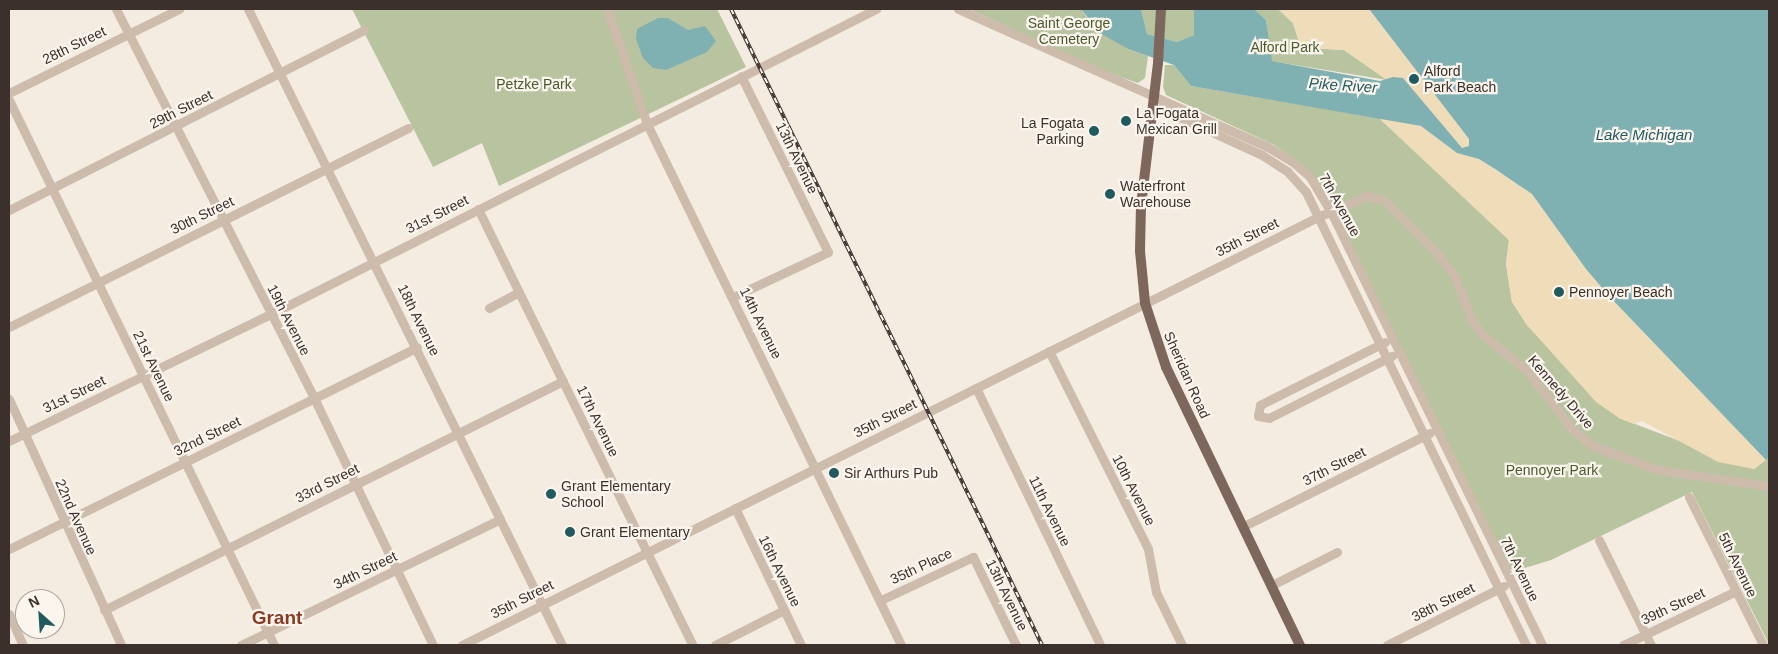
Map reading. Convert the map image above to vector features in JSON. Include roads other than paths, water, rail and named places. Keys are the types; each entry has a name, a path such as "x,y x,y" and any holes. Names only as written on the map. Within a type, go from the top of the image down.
{"main road":[{"name":"Sheridan Road","path":"1161,9 1158,63 1152,98 1141,206 1140,251 1145,303 1166,367 1300,645"}],"street":[{"name":"19th Avenue","path":"116,9 314,398 433,645"},
{"name":"28th Street","path":"9,93 179,9"},
{"name":"18th Avenue","path":"248,9 375,261 562,645"},
{"name":"14th Avenue","path":"607,9 647,124 817,467 902,645"},
{"name":"31st Street","path":"9,441 271,314 876,9"},
{"path":"958,9 1152,98"},
{"name":"29th Street","path":"9,210 281,74 364,30"},
{"name":"13th Avenue","path":"733,297 828,252 741,76"},
{"name":"7th Avenue","path":"1152,98 1189,111 1293,162 1310,178 1331,212 1542,645"},
{"name":"7th Avenue","path":"1152,98 1179,117 1262,155 1287,171 1306,192 1320,216 1526,645"},
{"name":"21st Avenue","path":"9,100 51,190 99,282 225,549 274,645"},
{"name":"30th Street","path":"9,327 408,128"},
{"name":"Kennedy Drive","path":"1320,216 1367,196 1384,200 1452,270 1472,319 1483,335 1528,372 1572,429 1593,446 1658,470 1769,486"},
{"name":"17th Avenue","path":"478,209 693,645"},
{"name":"35th Street","path":"462,645 1320,216"},
{"path":"489,308 519,292"},
{"path":"1392,338 1260,405 1258,416 1269,418 1399,352"},
{"name":"32nd Street","path":"9,549 416,347"},
{"name":"10th Avenue","path":"1049,352 1148,549 1156,592 1182,645"},
{"name":"33rd Street","path":"104,610 563,380"},
{"name":"11th Avenue","path":"976,388 1100,645"},
{"name":"22nd Avenue","path":"9,399 120,645"},
{"name":"37th Street","path":"1244,526 1436,430"},
{"name":"5th Avenue","path":"1689,497 1763,645"},
{"name":"16th Avenue","path":"735,508 801,645"},
{"name":"34th Street","path":"241,645 500,519"},
{"path":"1599,540 1651,645"},
{"path":"1272,585 1338,552"},
{"name":"13th Avenue","path":"973,557 1016,645"},
{"name":"35th Place","path":"881,600 973,557"},
{"name":"38th Street","path":"1387,645 1404,642 1511,583"},
{"name":"39th Street","path":"1623,645 1736,591"},
{"path":"715,645 784,610"},
{"path":"9,614 23,645"}],"water":[{"name":"Lake Michigan","path":"1081,9 1141,9 1147,34 1177,42 1194,35 1194,9 1254,9 1266,20 1272,61 1380,81 1393,77 1403,78 1462,148 1469,146 1469,139 1369,9 1769,9 1769,457 1766,460 1609,296 1586,269 1532,194 1495,169 1479,159 1457,153 1421,126 1191,86 1174,65 1128,49 1100,33"},
{"path":"658,18 668,18 688,30 705,26 716,41 707,52 666,70 653,68 643,58 636,39 637,29"}],"railway":[{"path":"731,9 1042,645"}],"place":[{"name":"Alford Park Beach","path":"1414,79"},
{"name":"La Fogata Mexican Grill","path":"1126,121"},
{"name":"La Fogata Parking","path":"1094,131"},
{"name":"Waterfront Warehouse","path":"1110,194"},
{"name":"Pennoyer Beach","path":"1559,292"},
{"name":"Sir Arthurs Pub","path":"834,473"},
{"name":"Grant Elementary School","path":"551,494"},
{"name":"Grant Elementary","path":"570,532"}],"district":[{"name":"Grant","path":"277,618"}],"park label":[{"name":"Saint George Cemetery","path":"1069,32"},
{"name":"Alford Park","path":"1285,47"},
{"name":"Petzke Park","path":"534,84"},
{"name":"Pennoyer Park","path":"1552,470"}],"water label":[{"name":"Pike River","path":"1343,85"}]}
